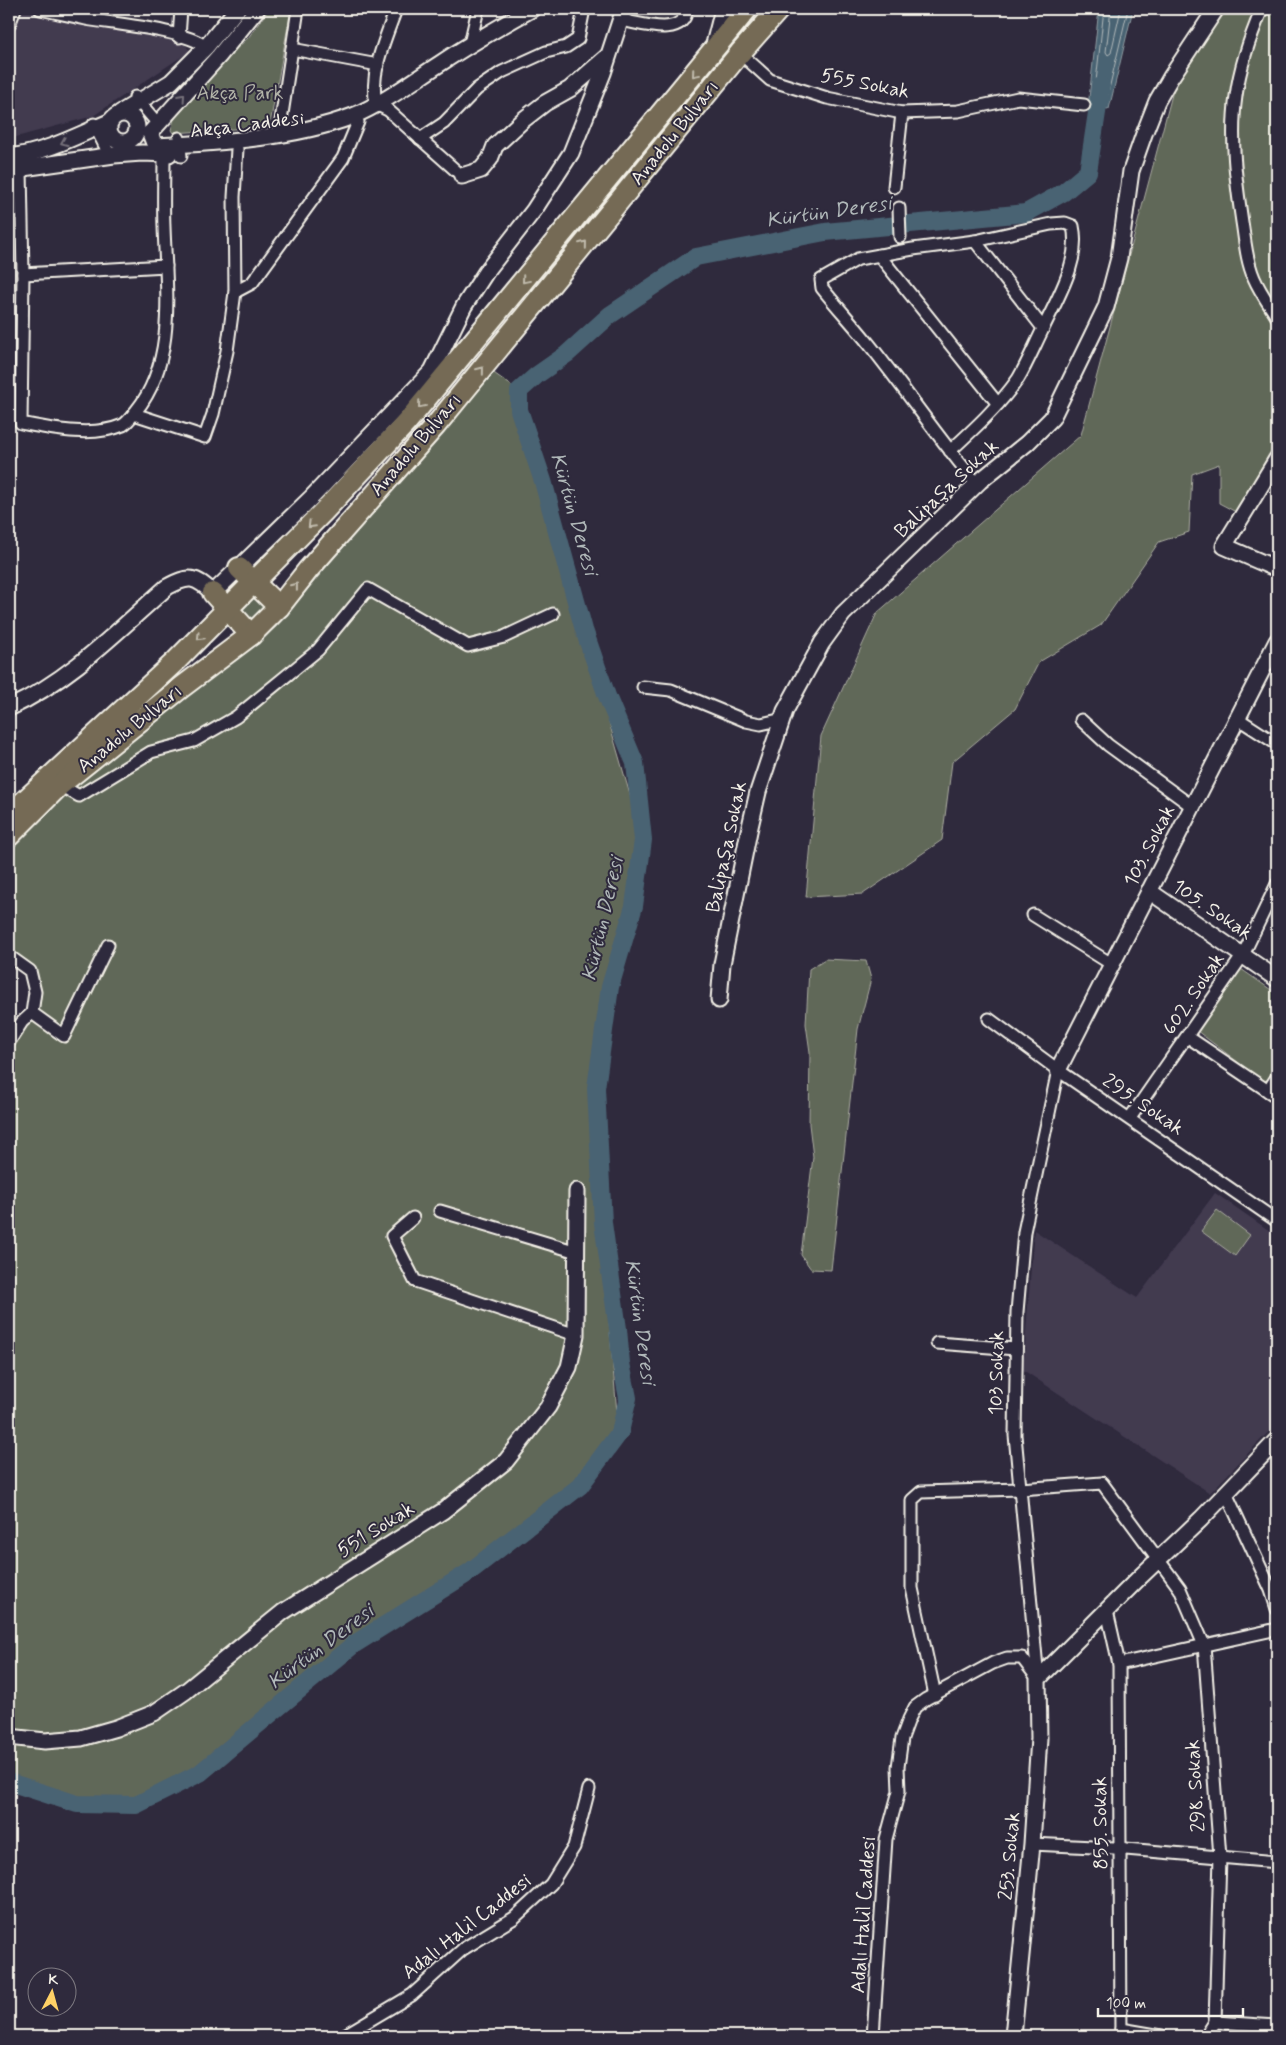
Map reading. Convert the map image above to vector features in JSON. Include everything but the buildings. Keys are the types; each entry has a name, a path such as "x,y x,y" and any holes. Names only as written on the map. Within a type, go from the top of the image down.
{"highway":[{"name":"Anadolu Bulvarı","path":"9,815 176,661 324,511 406,423 747,9"},
{"name":"Anadolu Bulvarı","path":"9,836 60,785 251,634 278,607 308,570 436,425 740,53 779,9"},
{"path":"239,568 278,607"},
{"path":"213,593 251,634"}],"street":[{"path":"9,25 15,9"},
{"path":"40,9 153,30 198,41 206,48"},
{"path":"179,37 181,9"},
{"path":"105,122 137,99 171,82 206,48 237,9"},
{"path":"105,122 112,155 142,134 219,56 257,9"},
{"path":"278,134 298,9"},
{"path":"396,9 378,65 373,90 376,104 388,110 462,176 481,170 490,159 495,146 523,120 545,103 570,89 609,56"},
{"path":"470,44 478,9"},
{"name":"Akça Caddesi","path":"236,145 278,134 316,127 345,118 376,104 470,44 532,9"},
{"path":"420,139 444,124 477,90 502,72 546,52 566,47 578,39 584,9"},
{"path":"9,708 32,697 71,671 168,587 184,578 193,578 213,593 311,498 432,371 464,306 481,279 534,210 571,152 609,56 622,14 668,27 678,25 683,21 687,9"},
{"path":"711,55 723,9"},
{"name":"Balipaşa Sokak","path":"719,1000 722,964 749,831 758,792 783,719 822,642 843,614 977,484 1027,443 1052,418 1106,307 1119,258 1131,171 1157,101 1216,9"},
{"path":"1262,9 1244,59 1236,96 1233,126 1236,184 1246,250 1253,277 1277,317"},
{"path":"292,49 378,65"},
{"name":"555 Sokak","path":"740,53 770,80 826,98 902,113 958,111 1018,98 1084,105"},
{"path":"137,99 142,134"},
{"name":"Akça Caddesi","path":"15,169 112,155 164,154 180,148 236,145 319,136 358,122 376,104"},
{"path":"894,187 902,113"},
{"path":"9,157 19,156 61,143 105,122 129,115 136,121 137,130 155,146 180,148"},
{"path":"105,122 111,136 119,142 142,134"},
{"path":"235,292 252,283 343,158 358,122"},
{"path":"134,414 205,437 213,414 226,351 235,292 234,197 236,145"},
{"path":"15,169 23,274 21,423 73,432 111,428 125,424 144,401 161,366 166,308 164,154"},
{"path":"899,208 900,236"},
{"path":"950,451 998,404 1018,378 1064,285 1073,255 1073,226 1065,223 1051,224 975,241 913,249 858,259 821,280 822,288 869,344 950,451 977,484"},
{"path":"975,241 1043,328"},
{"path":"879,256 998,404"},
{"path":"23,274 166,266"},
{"path":"1277,459 1224,546 1277,569"},
{"path":"60,785 79,796 151,752 194,741 236,717 318,650 368,590 468,646 504,637 553,614"},
{"name":"103. Sokak","path":"1058,1070 1193,807 1236,718 1277,641"},
{"path":"643,687 671,690 746,721 761,724 783,719"},
{"path":"1236,718 1277,744"},
{"path":"1080,720 1108,745 1193,807"},
{"name":"602. Sokak","path":"1130,1118 1188,1037 1243,955 1277,884"},
{"name":"105. Sokak","path":"1149,891 1277,979"},
{"path":"1032,915 1113,965"},
{"path":"32,1013 64,1036 108,945"},
{"path":"9,956 30,971 35,992 32,1013 22,1022 9,1042"},
{"name":"295. Sokak","path":"989,1019 1058,1070 1277,1221"},
{"path":"1188,1037 1272,1094 1277,1077"},
{"name":"103 Sokak","path":"1038,1679 1014,1435 1017,1312 1024,1232 1058,1070"},
{"name":"551 Sokak","path":"9,1737 45,1741 81,1738 116,1728 154,1713 186,1691 283,1612 443,1511 506,1461 548,1407 569,1367 576,1335 577,1191"},
{"path":"440,1211 577,1252"},
{"path":"413,1218 392,1236 416,1281 576,1335"},
{"path":"937,1343 1016,1349"},
{"path":"1038,1679 1277,1440"},
{"name":"298. Sokak","path":"1020,1489 1102,1482 1180,1589 1204,1645 1220,1857 1210,2032"},
{"path":"935,1695 912,1588 912,1500 921,1492 1020,1489"},
{"path":"1226,1493 1271,1590 1277,1609"},
{"name":"855. Sokak","path":"1107,1611 1119,1664 1122,2032"},
{"path":"1119,1664 1277,1629"},
{"name":"Adalı Halil Caddesi","path":"873,2036 886,1838 899,1791 898,1767 902,1738 915,1707 993,1663 1007,1658 1022,1658 1038,1679"},
{"name":"253. Sokak","path":"1013,2036 1032,1844 1039,1738 1038,1679"},
{"name":"Adalı Halil Caddesi","path":"343,2036 412,1995 463,1949 514,1918 551,1884 574,1847 589,1789"},
{"path":"1032,1844 1277,1862"},
{"path":"1210,2032 1277,2026"},
{"path":"1122,2032 1162,2036"}],"shaded area":[{"path":"29,9 59,9 179,37 190,51 93,116 9,139 9,43 18,13"},
{"path":"1215,1193 1277,1236 1277,1423 1210,1493 1023,1370 1034,1230 1137,1298"}],"green space":[{"name":"Akça Park","path":"269,9 291,9 270,124 264,127 173,133 171,130 175,116 222,62 248,38"},
{"path":"1224,9 1277,9 1277,440 1236,512 1219,503 1219,464 1192,474 1189,532 1159,542 1101,625 1039,662 1015,709 952,762 942,840 863,894 806,897 821,736 877,613 1081,435 1177,76"},
{"path":"491,371 519,391 519,410 643,840 610,987 596,1088 596,1171 618,1425 580,1486 353,1645 200,1773 136,1805 77,1804 9,1781 9,1047 38,1003 33,970 9,952 9,849 72,788 276,627"},
{"path":"253,598 260,601 263,608 260,615 253,618 246,615 243,608 246,601"},
{"path":"825,959 866,961 871,979 858,1029 831,1270 811,1269 801,1255 813,1157 809,1124 810,1052 806,1024 809,969"},
{"path":"1241,969 1277,994 1277,1068 1270,1079 1263,1081 1197,1031"},
{"path":"1217,1210 1250,1235 1235,1256 1201,1231"}],"water":[{"path":"1099,9 1133,9 1109,109 1088,107"}],"waterway":[{"name":"Kürtün Deresi","path":"9,1782 77,1804 136,1805 200,1773 353,1645 468,1573 580,1486 620,1432 628,1398 621,1363 603,1223 596,1088 610,987 634,906 643,840 635,763 607,696 584,630 543,481 519,410 519,391 537,375 567,354 610,315 696,257 825,232 1026,213 1064,192 1088,172 1101,86"}]}
